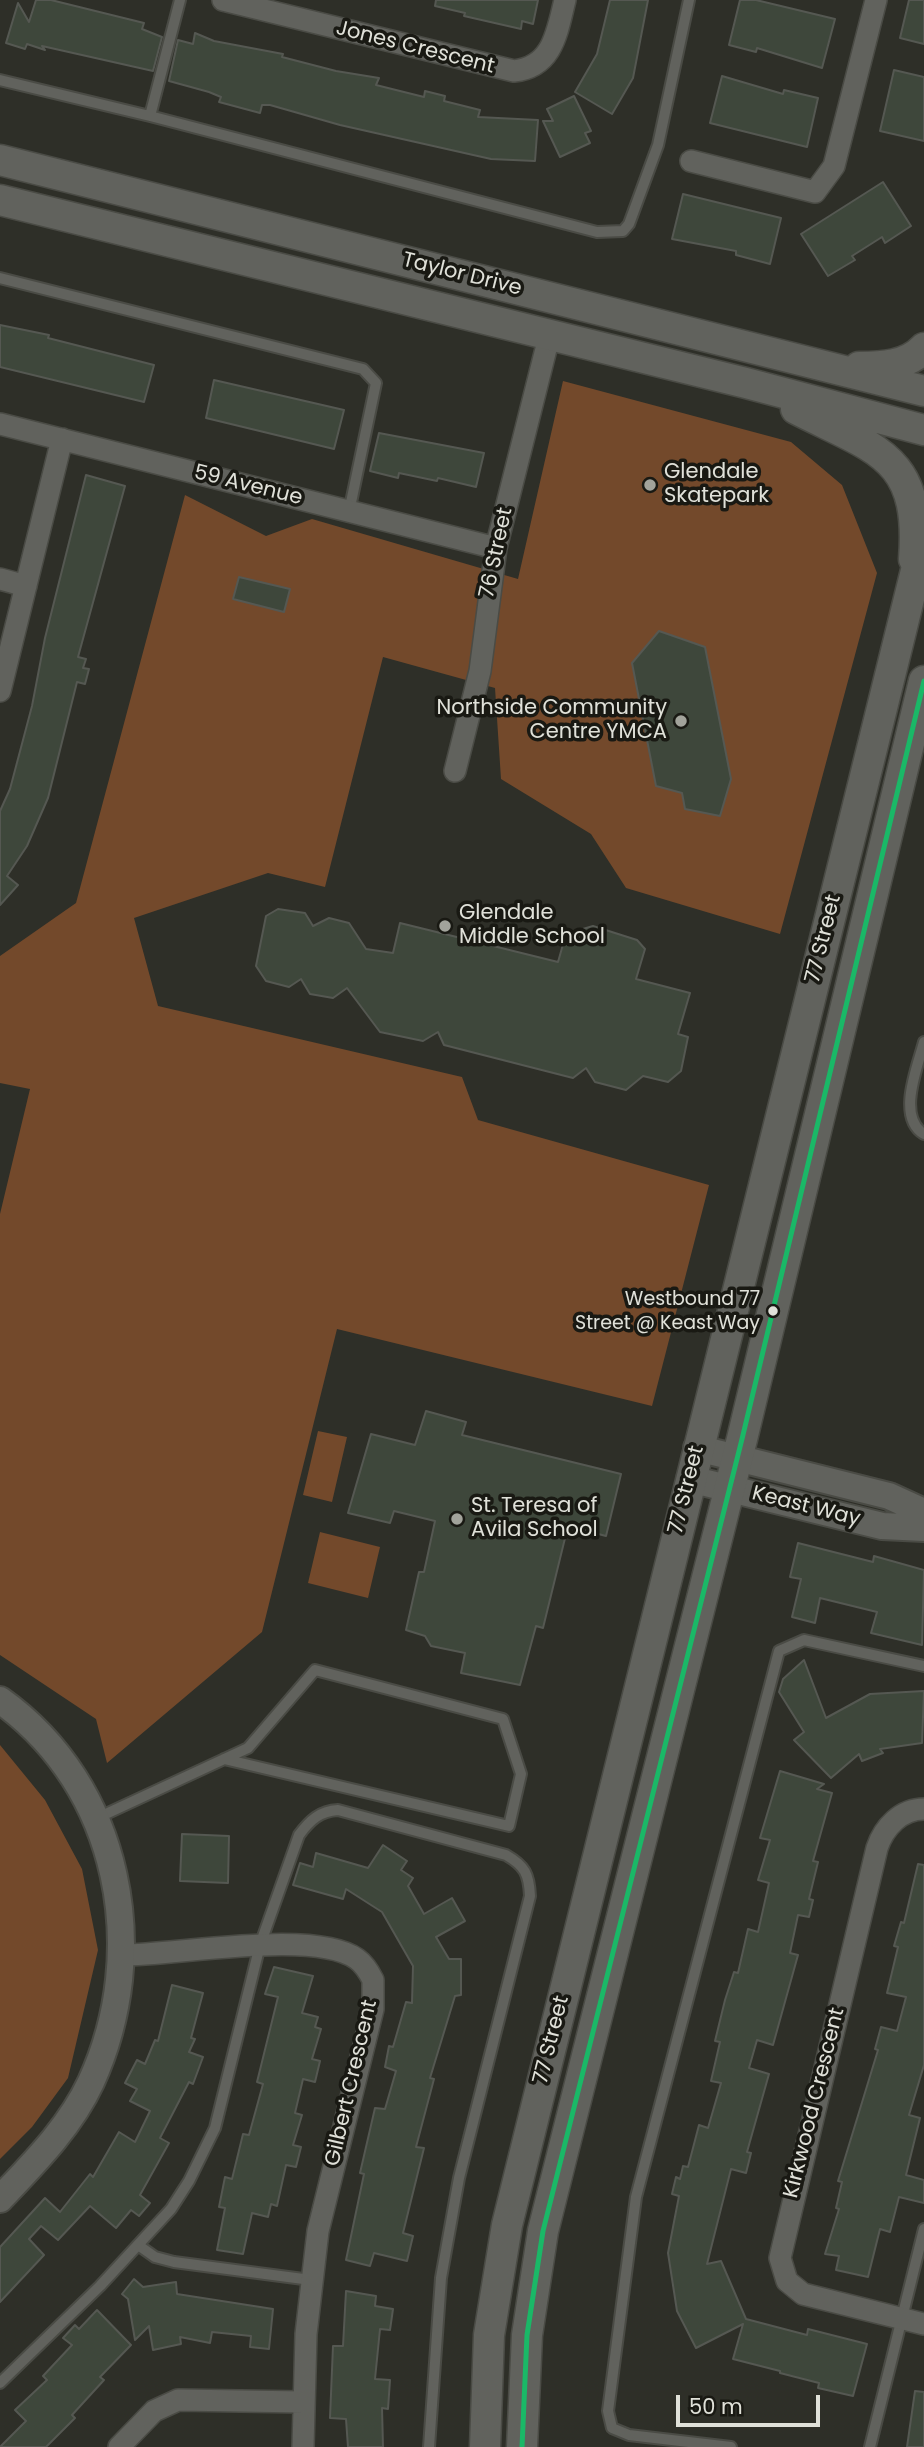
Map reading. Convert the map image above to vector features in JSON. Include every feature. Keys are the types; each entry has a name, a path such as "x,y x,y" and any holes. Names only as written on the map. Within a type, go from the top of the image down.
{"main road":[{"name":"Taylor Drive","path":"0,160 924,390"},
{"name":"Taylor Drive","path":"0,200 549,337 746,383 924,430"},
{"path":"833,367 886,367 905,360 924,348"},
{"path":"746,383 874,449 899,470 914,503 916,530 911,590"},
{"name":"77 Street","path":"485,2447 489,2335 507,2225 924,538"},
{"name":"77 Street","path":"522,2447 527,2335 543,2231 730,1489 924,681"}],"street":[{"name":"Jones Crescent","path":"223,0 514,71 538,64 549,53 556,38 565,0"},
{"path":"691,161 815,192 834,166 876,0"},
{"name":"76 Street","path":"455,771 480,671 496,548 549,337"},
{"name":"59 Avenue","path":"0,424 496,548"},
{"path":"0,691 62,439"},
{"path":"0,579 26,586"},
{"name":"Keast Way","path":"697,1448 888,1496 924,1512"},
{"name":"Keast Way","path":"690,1479 882,1526 924,1528"},
{"path":"0,1699 34,1730 64,1765 96,1819 118,1889 123,1955 112,2024 91,2083 47,2150 0,2199"},
{"name":"Kirkwood Crescent","path":"924,1809 917,1809 897,1818 887,1828 877,1847 780,2258 787,2281 803,2294 924,2324"},
{"name":"Gilbert Crescent","path":"123,1955 288,1945 336,1951 355,1957 373,1980 373,2008 327,2187 311,2280 303,2402 303,2447"},
{"path":"119,2447 154,2411 178,2400 303,2402"}],"lane":[{"path":"150,116 180,0"},
{"path":"0,80 150,116 597,232 623,232 629,224 658,145 689,0"},
{"path":"0,278 363,369 376,383 349,512"},
{"path":"924,1042 912,1091 910,1113 919,1131 924,1134"},
{"path":"731,2447 629,2435 612,2428 608,2411 636,2197 779,1651 804,1640 924,1666"},
{"path":"96,1819 248,1748 315,1670 503,1719 521,1773 509,1826 225,1759"},
{"path":"0,2383 171,2209 215,2129 260,1945 299,1835 310,1821 328,1811 352,1812 506,1855 525,1868 529,1878 530,1896 459,2178 441,2278 429,2447"},
{"path":"870,2447 924,2229"},
{"path":"138,2245 155,2257 174,2262 311,2280"}],"shaded area":[{"path":"563,381 791,442 842,485 877,573 780,934 626,888 591,834 501,779 495,688 383,657 325,887 268,873 134,918 158,1006 462,1077 478,1120 709,1185 652,1406 337,1329 262,1632 107,1763 96,1719 0,1655 0,1214 30,1089 0,1083 0,956 76,903 185,495 266,536 312,519 518,579"},
{"path":"318,1431 347,1437 332,1502 303,1495"},
{"path":"320,1532 380,1547 368,1598 308,1583"},
{"path":"0,1745 45,1800 82,1869 98,1950 68,2078 32,2127 0,2159"}],"building":[{"path":"36,0 51,0 144,23 142,29 162,37 153,71 42,46 45,50 27,44 25,49 6,43 18,3 29,22"},
{"path":"436,0 538,0 533,24 522,21 521,29 464,16 465,13 435,6"},
{"path":"610,0 648,0 633,78 612,114 575,92 597,54"},
{"path":"740,0 756,0 835,19 822,68 757,48 756,52 729,45"},
{"path":"909,0 924,0 924,44 900,38"},
{"path":"195,33 214,41 283,54 282,57 336,71 379,78 376,85 424,97 425,91 445,96 444,101 480,110 478,117 538,120 535,161 491,159 340,125 270,105 262,105 260,113 219,102 221,97 169,81 178,40 193,44"},
{"path":"894,70 924,77 924,141 880,131"},
{"path":"722,76 783,94 784,90 818,98 807,147 710,123"},
{"path":"574,96 591,131 585,133 590,143 560,157 543,121 553,121 547,109"},
{"path":"883,182 911,226 885,243 882,237 852,256 855,260 828,276 801,234"},
{"path":"683,194 781,218 770,264 736,255 736,251 672,239"},
{"path":"0,325 49,335 48,338 154,365 144,402 0,367"},
{"path":"214,380 344,410 334,449 206,418"},
{"path":"379,433 484,453 476,487 438,478 437,481 399,473 398,478 370,471"},
{"path":"86,475 125,486 78,657 86,659 83,668 89,669 85,684 77,682 48,798 27,846 7,876 18,885 0,905 0,811 10,789 32,706 45,638"},
{"path":"239,577 290,589 284,612 233,599"},
{"name":"Northside Community Centre YMCA","path":"659,631 705,647 731,779 720,816 685,809 682,793 656,786 632,663"},
{"path":"278,909 305,913 313,926 329,918 349,923 366,949 393,953 400,923 558,962 566,934 593,926 637,940 645,949 636,979 690,993 678,1034 688,1037 681,1071 668,1082 643,1076 626,1090 595,1082 586,1068 573,1078 444,1045 438,1032 423,1041 380,1032 347,988 333,998 310,994 301,979 289,987 266,981 256,966 266,916"},
{"path":"426,1411 466,1422 462,1435 621,1474 606,1536 568,1526 543,1628 536,1626 520,1685 461,1673 465,1653 431,1646 425,1636 406,1630 419,1572 424,1572 435,1521 394,1511 390,1523 348,1513 371,1434 415,1445"},
{"path":"798,1543 873,1562 874,1556 924,1570 922,1645 871,1633 877,1612 820,1598 815,1623 792,1617 801,1579 790,1577"},
{"path":"804,1660 826,1718 870,1694 924,1691 922,1743 880,1749 883,1753 862,1761 859,1754 831,1778 794,1740 804,1732 779,1692 783,1679"},
{"path":"780,1771 824,1784 817,1789 832,1793 813,1861 818,1862 809,1899 813,1900 809,1917 798,1915 790,1953 798,1955 773,2045 757,2040 749,2068 769,2074 747,2152 751,2153 746,2173 731,2169 707,2264 721,2261 746,2319 807,2335 808,2329 867,2344 853,2396 818,2388 819,2383 733,2359 743,2324 696,2348 677,2311 668,2253 679,2196 672,2194 676,2177 680,2179 683,2166 688,2167 699,2125 708,2128 721,2083 711,2081 720,2042 715,2041 725,2000 734,1972 738,1973 748,1929 758,1932 769,1883 758,1880 770,1840 760,1838"},
{"path":"182,1834 229,1836 228,1883 180,1881"},
{"path":"383,1845 407,1861 401,1870 413,1878 408,1886 424,1914 452,1898 465,1921 436,1937 449,1959 461,1959 461,1995 455,1996 430,2078 434,2079 416,2147 424,2148 403,2233 413,2236 407,2261 374,2253 370,2266 346,2260 364,2174 360,2173 375,2108 385,2109 396,2071 385,2067 389,2046 393,2047 406,2002 412,2003 413,1966 382,1912 346,1889 343,1899 293,1885 300,1863 313,1867 316,1853 368,1868"},
{"path":"918,1864 924,1865 924,2065 909,2115 920,2118 906,2175 924,2180 924,2203 899,2197 890,2232 880,2229 868,2277 836,2270 839,2256 825,2254 839,2209 836,2208 842,2182 838,2181 878,2050 875,2049 881,2027 897,2031 906,1997 887,1993 898,1947 894,1946 901,1922 904,1923"},
{"path":"274,1967 313,1976 302,2013 318,2017 315,2027 321,2029 312,2059 320,2061 315,2082 303,2079 295,2113 302,2115 293,2145 301,2147 296,2167 286,2165 277,2206 271,2204 268,2217 252,2213 243,2254 217,2250 225,2208 219,2207 225,2177 232,2179 243,2134 249,2135 263,2084 257,2082 278,1997 265,1994"},
{"path":"172,1985 203,1993 191,2038 195,2039 189,2052 203,2057 193,2084 189,2082 160,2138 169,2143 140,2195 150,2203 139,2216 131,2210 116,2228 90,2206 58,2240 41,2226 29,2239 44,2255 0,2302 0,2247 45,2198 60,2212 90,2174 93,2177 119,2132 135,2142 150,2111 130,2101 137,2089 125,2083 137,2060 145,2064 155,2040 158,2041"},
{"path":"134,2279 143,2287 176,2282 177,2294 273,2309 269,2349 250,2347 251,2336 212,2332 210,2343 180,2337 181,2344 153,2350 149,2326 135,2340 128,2299 122,2294"},
{"path":"346,2291 376,2296 375,2306 393,2309 390,2330 380,2329 375,2379 390,2380 388,2409 382,2408 383,2447 348,2447 346,2419 330,2418 333,2346 343,2346"},
{"path":"97,2310 131,2345 100,2377 104,2380 72,2415 75,2418 46,2447 0,2447 26,2421 15,2410 47,2380 43,2376 72,2345 63,2338 75,2325 79,2329"},
{"path":"915,2391 924,2392 924,2447 907,2447"}],"transit line":[{"path":"522,2447 527,2335 543,2231 742,1439 924,681"}],"place":[{"name":"Glendale Skatepark","path":"650,485"},
{"name":"Northside Community Centre YMCA","path":"681,721"},
{"name":"Glendale Middle School","path":"445,926"},
{"name":"Westbound 77 Street @ Keast Way","path":"773,1311"},
{"name":"St. Teresa of Avila School","path":"457,1519"}]}
